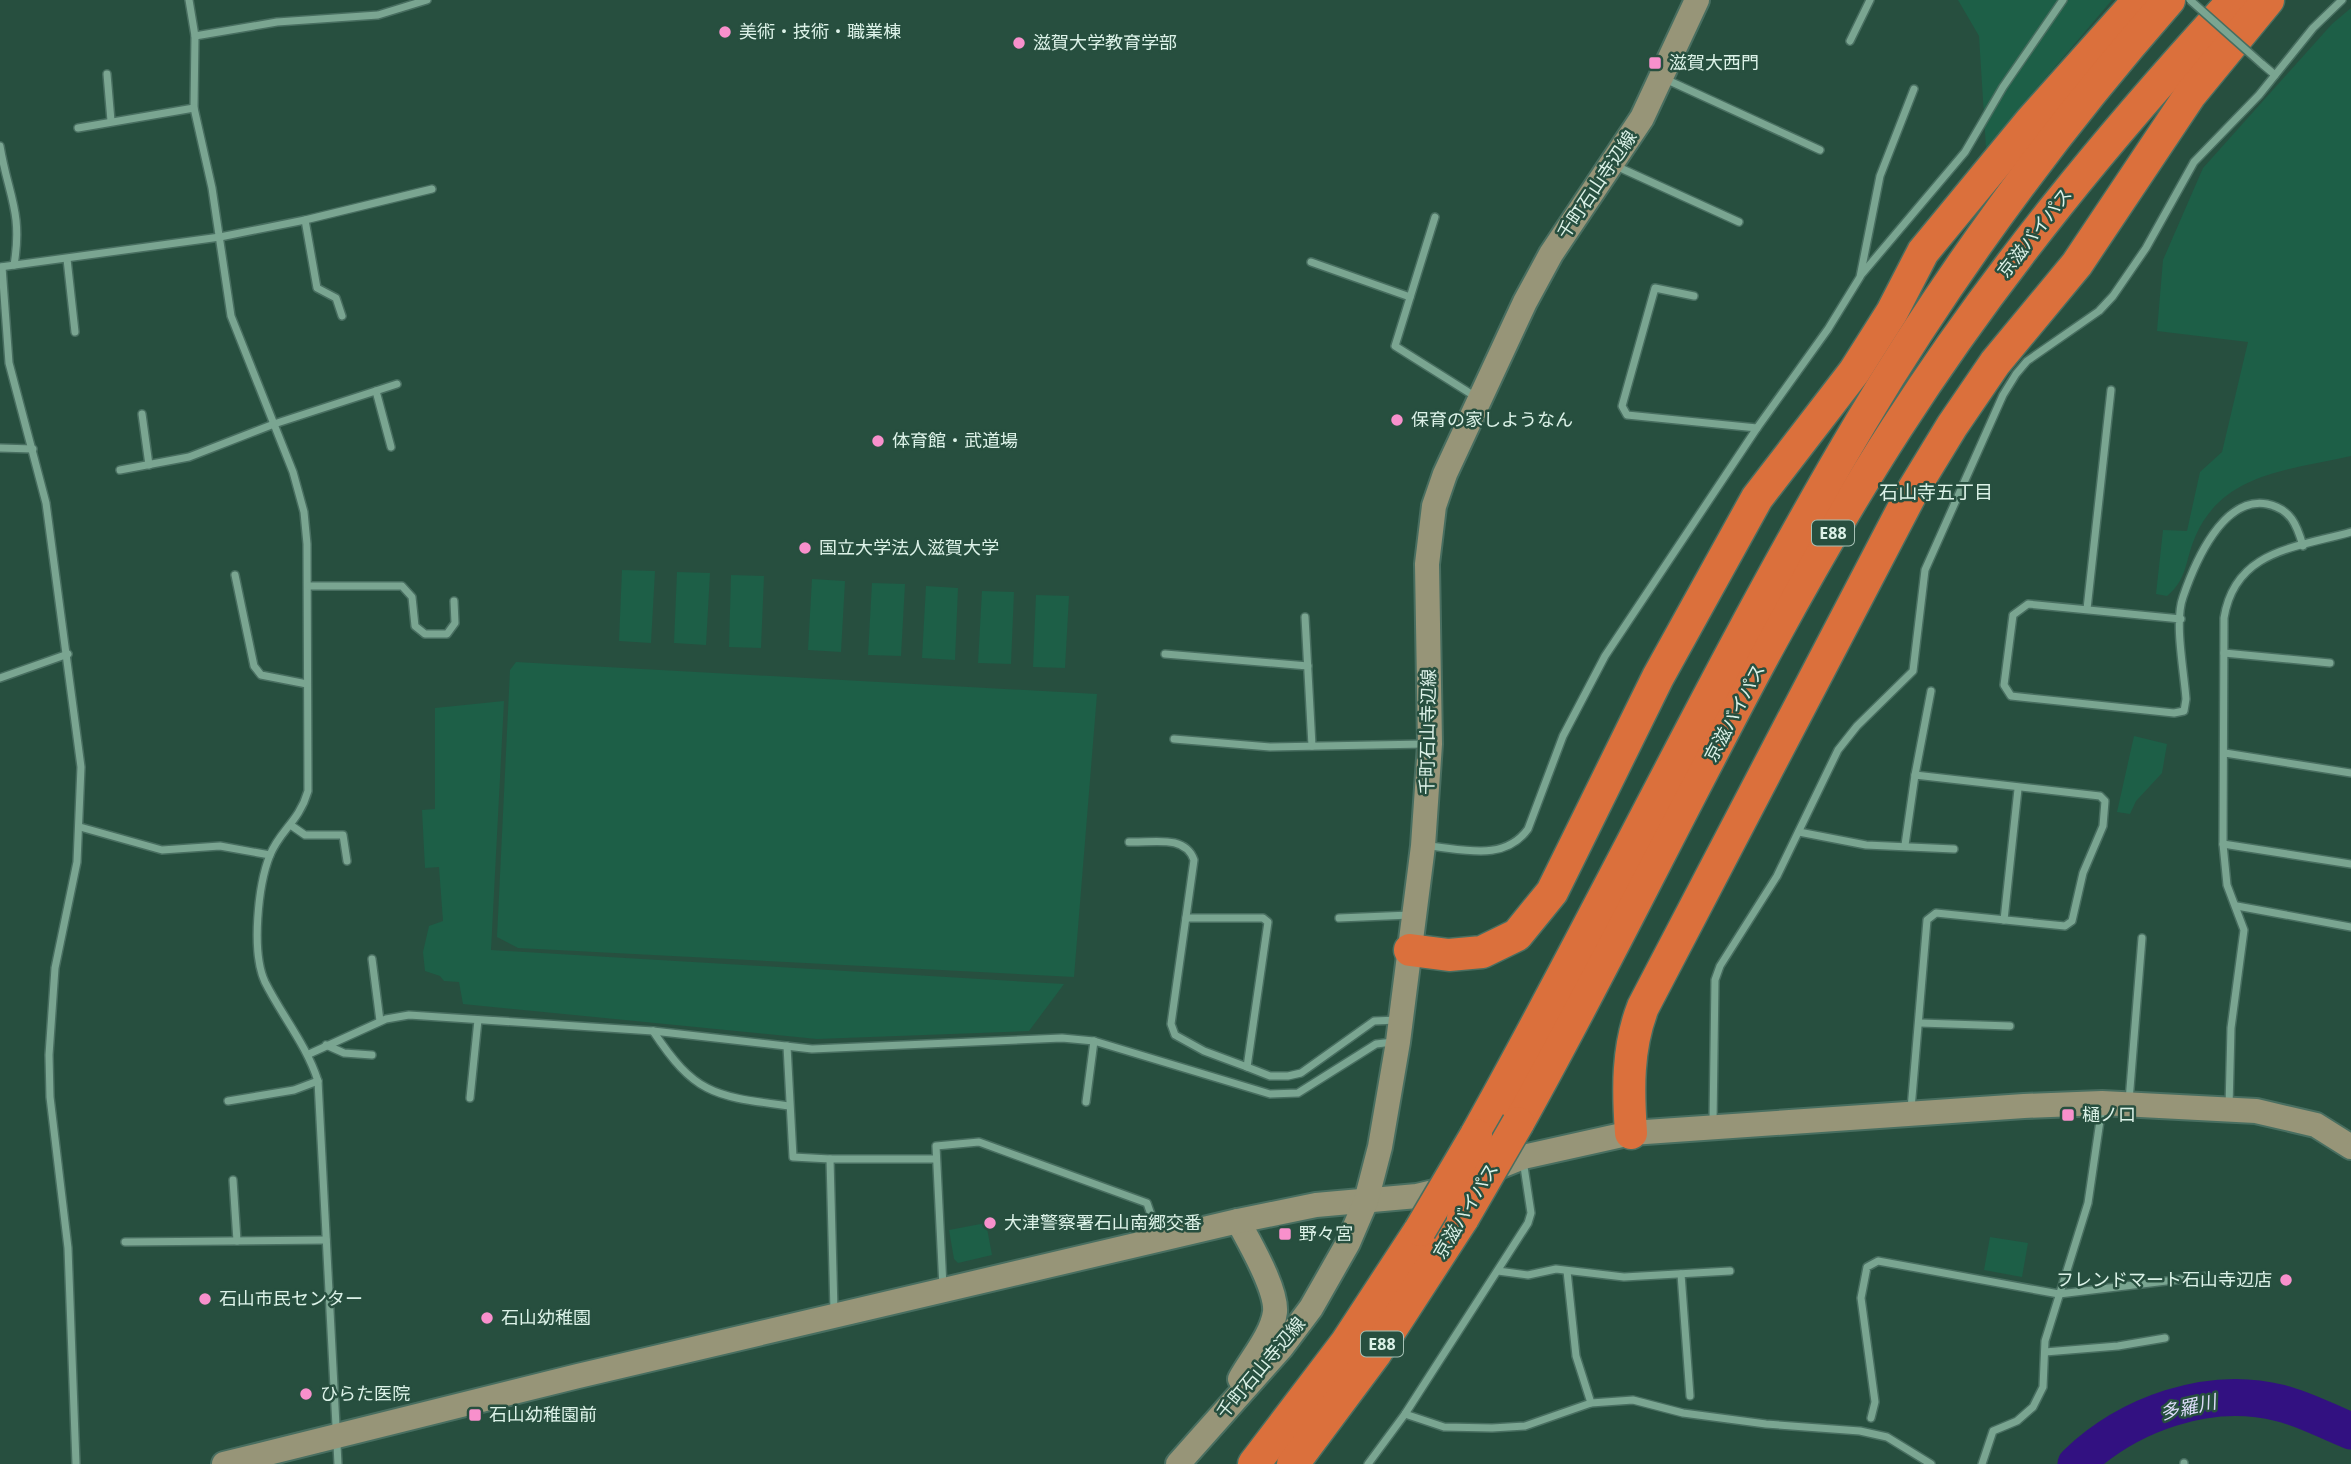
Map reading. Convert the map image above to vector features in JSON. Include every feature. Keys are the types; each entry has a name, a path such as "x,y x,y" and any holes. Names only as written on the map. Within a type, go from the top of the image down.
{"highway":[{"path":"1410,950 1449,955 1482,953 1517,935 1552,892 1658,677 1757,498 1854,372 1892,312 1923,252 2031,121 2139,0"},
{"name":"京滋バイパス","path":"1254,1464 1346,1343 1420,1230 1476,1135 1567,970 1751,617 1862,420 1925,320 1994,220 2066,124 2169,0"},
{"name":"京滋バイパス","path":"1293,1464 1375,1354 1464,1218 1518,1123 1804,583 1896,429 1940,361 2048,214 2124,121 2234,0"},
{"path":"1631,1133 1630,1067 1636,1026 1643,1007 1913,490 1988,374 2077,264 2190,95 2268,0"}],"street":[{"path":"189,0 195,36 194,108 212,188 231,316 293,472 304,512 309,586 308,790 303,807 292,826 270,855 258,921 260,965 264,981 309,1054 318,1081 338,1464"},
{"path":"195,36 277,22 378,15 427,0"},
{"name":"千町石山寺辺線","path":"1178,1464 1281,1348 1311,1308 1348,1243 1366,1201 1380,1147 1399,1031 1423,846 1430,744 1428,533 1445,474 1551,254 1642,118 1697,0"},
{"path":"1850,41 1870,0"},
{"path":"1423,846 1493,852 1519,842 1528,829 1563,736 1605,656 1860,277 1965,152 2003,87 2063,0"},
{"path":"2190,0 2275,75"},
{"path":"1713,1127 1715,980 1720,967 1777,876 1838,750 1857,726 1913,671 1925,570 2003,395 2027,361 2099,311 2113,296 2146,248 2194,162 2275,75 2313,28 2342,0"},
{"path":"107,74 111,121"},
{"path":"1660,76 1820,150"},
{"path":"1860,277 1880,176 1914,89"},
{"path":"78,128 194,108"},
{"path":"0,146 5,176 13,190 19,234 14,265"},
{"path":"1613,164 1739,222"},
{"path":"76,1464 68,1248 50,1097 49,1055 55,968 77,862 81,767 48,514 9,363 1,267 219,237 305,220 432,189"},
{"path":"1435,217 1395,346 1479,400"},
{"path":"305,220 317,288 336,298 342,316"},
{"path":"67,259 75,332"},
{"path":"1311,262 1410,297"},
{"path":"1694,296 1655,288 1622,406 1627,415 1757,428"},
{"path":"120,470 189,457 274,424 397,384"},
{"path":"2087,609 2111,390"},
{"path":"376,391 391,447"},
{"path":"142,414 149,465"},
{"path":"0,448 33,449"},
{"path":"2181,619 2028,604 2013,615 2004,685 2011,696 2174,713 2184,711 2186,699 2182,598 2213,534 2240,507 2257,502 2287,512 2297,524 2303,546"},
{"path":"2228,1110 2231,1028 2244,944 2237,906 2227,885 2223,844 2224,618 2227,595 2238,578 2253,565 2272,555 2351,532"},
{"path":"235,575 254,666 261,675 307,684"},
{"path":"309,586 402,586 412,597 415,626 425,634 447,634 455,623 454,601"},
{"path":"1305,617 1312,746"},
{"path":"2224,653 2330,663"},
{"path":"0,678 68,654"},
{"path":"1165,654 1308,666"},
{"path":"1905,845 1931,691"},
{"path":"1174,740 1270,747 1430,744"},
{"path":"2225,753 2351,773"},
{"path":"1911,1114 1927,920 1936,913 2065,926 2073,921 2083,873 2103,826 2105,801 2099,796 2018,789 1915,775"},
{"path":"2004,920 2018,789"},
{"path":"292,826 305,835 343,835 348,861"},
{"path":"80,827 162,850 219,846 270,855"},
{"path":"1799,832 1866,845 1954,849"},
{"path":"1129,842 1182,843 1191,850 1194,860 1171,1024 1175,1035 1204,1051 1270,1076 1301,1073 1374,1021 1399,1031"},
{"path":"2223,844 2351,864"},
{"path":"2237,906 2351,927"},
{"path":"1339,918 1414,914"},
{"path":"1186,918 1263,918 1268,922 1247,1067"},
{"path":"2129,1104 2143,938"},
{"path":"372,959 380,1021"},
{"path":"309,1054 380,1021 409,1015 653,1031 812,1049 1062,1038 1094,1041 1270,1094 1285,1095 1298,1093 1399,1031"},
{"path":"470,1098 478,1020"},
{"path":"1920,1023 2010,1026"},
{"path":"653,1031 680,1069 699,1084 724,1097 789,1106"},
{"path":"1086,1102 1094,1041"},
{"path":"326,1045 344,1053 372,1055"},
{"path":"787,1046 793,1157 936,1158"},
{"path":"228,1101 294,1090 318,1081"},
{"path":"224,1464 834,1315 1238,1221 1316,1205 1418,1196 1438,1191 1523,1157 1631,1133 2102,1103 2288,1116 2316,1125 2351,1147"},
{"path":"1983,1464 1993,1431 2017,1421 2034,1407 2043,1387 2045,1352 2052,1313 2088,1203 2102,1103"},
{"path":"943,1290 936,1146 979,1142 1147,1203 1159,1239"},
{"path":"1368,1464 1405,1414 1528,1223 1531,1213 1523,1157"},
{"path":"830,1159 834,1315"},
{"path":"233,1180 237,1241"},
{"path":"1211,1428 1267,1333 1275,1312 1269,1287 1238,1221"},
{"path":"125,1242 326,1240"},
{"path":"1871,1418 1875,1402 1861,1298 1867,1267 1878,1261 2059,1294 2208,1276"},
{"path":"1498,1271 1515,1275 1556,1269 1624,1277 1730,1271"},
{"path":"1567,1270 1576,1356 1591,1403"},
{"path":"1681,1274 1690,1396"},
{"path":"2045,1352 2118,1346 2165,1338"},
{"path":"1405,1414 1444,1427 1525,1426 1591,1403 1633,1400 1683,1413 1766,1424 1860,1431 1886,1437 1931,1464"}],"green space":[{"path":"1958,0 2112,0 1986,148 1979,36"},
{"path":"2351,8 2351,456 2262,477 2224,498 2208,514 2196,535 2179,583 2167,596 2156,594 2163,530 2187,531 2200,472 2222,452 2248,342 2157,331 2163,260 2203,168 2332,24"},
{"path":"622,570 655,571 651,643 619,641"},
{"path":"677,572 710,573 706,645 674,643"},
{"path":"731,575 764,576 761,648 729,647"},
{"path":"812,579 845,581 841,652 808,650"},
{"path":"872,583 905,584 901,656 868,655"},
{"path":"926,586 958,588 955,660 922,658"},
{"path":"982,591 1014,592 1011,664 978,663"},
{"path":"1036,595 1069,596 1065,668 1033,667"},
{"path":"516,662 1097,694 1074,977 518,948 497,937 510,670"},
{"path":"504,701 491,950 1064,984 1029,1031 817,1039 463,1004 459,982 444,981 440,976 425,971 423,952 429,926 443,921 439,867 425,868 422,810 435,809 435,708"},
{"path":"2134,736 2167,744 2162,773 2136,801 2130,814 2117,812"},
{"path":"986,1223 992,1255 958,1263 954,1259 949,1230"},
{"path":"1990,1237 2028,1243 2022,1277 1984,1270"}],"waterway":[{"name":"多羅川","path":"2076,1464 2097,1446 2144,1418 2198,1401 2253,1398 2280,1403 2351,1431"}],"place":[{"name":"美術・技術・職業棟","path":"725,32"},
{"name":"滋賀大学教育学部","path":"1019,43"},
{"name":"滋賀大西門","path":"1655,63"},
{"name":"保育の家しようなん","path":"1397,420"},
{"name":"体育館・武道場","path":"878,441"},
{"name":"国立大学法人滋賀大学","path":"805,548"},
{"name":"樋ノ口","path":"2068,1115"},
{"name":"大津警察署石山南郷交番","path":"990,1223"},
{"name":"野々宮","path":"1285,1234"},
{"name":"フレンドマート石山寺辺店","path":"2286,1280"},
{"name":"石山市民センター","path":"205,1299"},
{"name":"石山幼稚園","path":"487,1318"},
{"name":"ひらた医院","path":"306,1394"},
{"name":"石山幼稚園前","path":"475,1415"}],"district":[{"name":"石山寺五丁目","path":"1936,492"}]}
